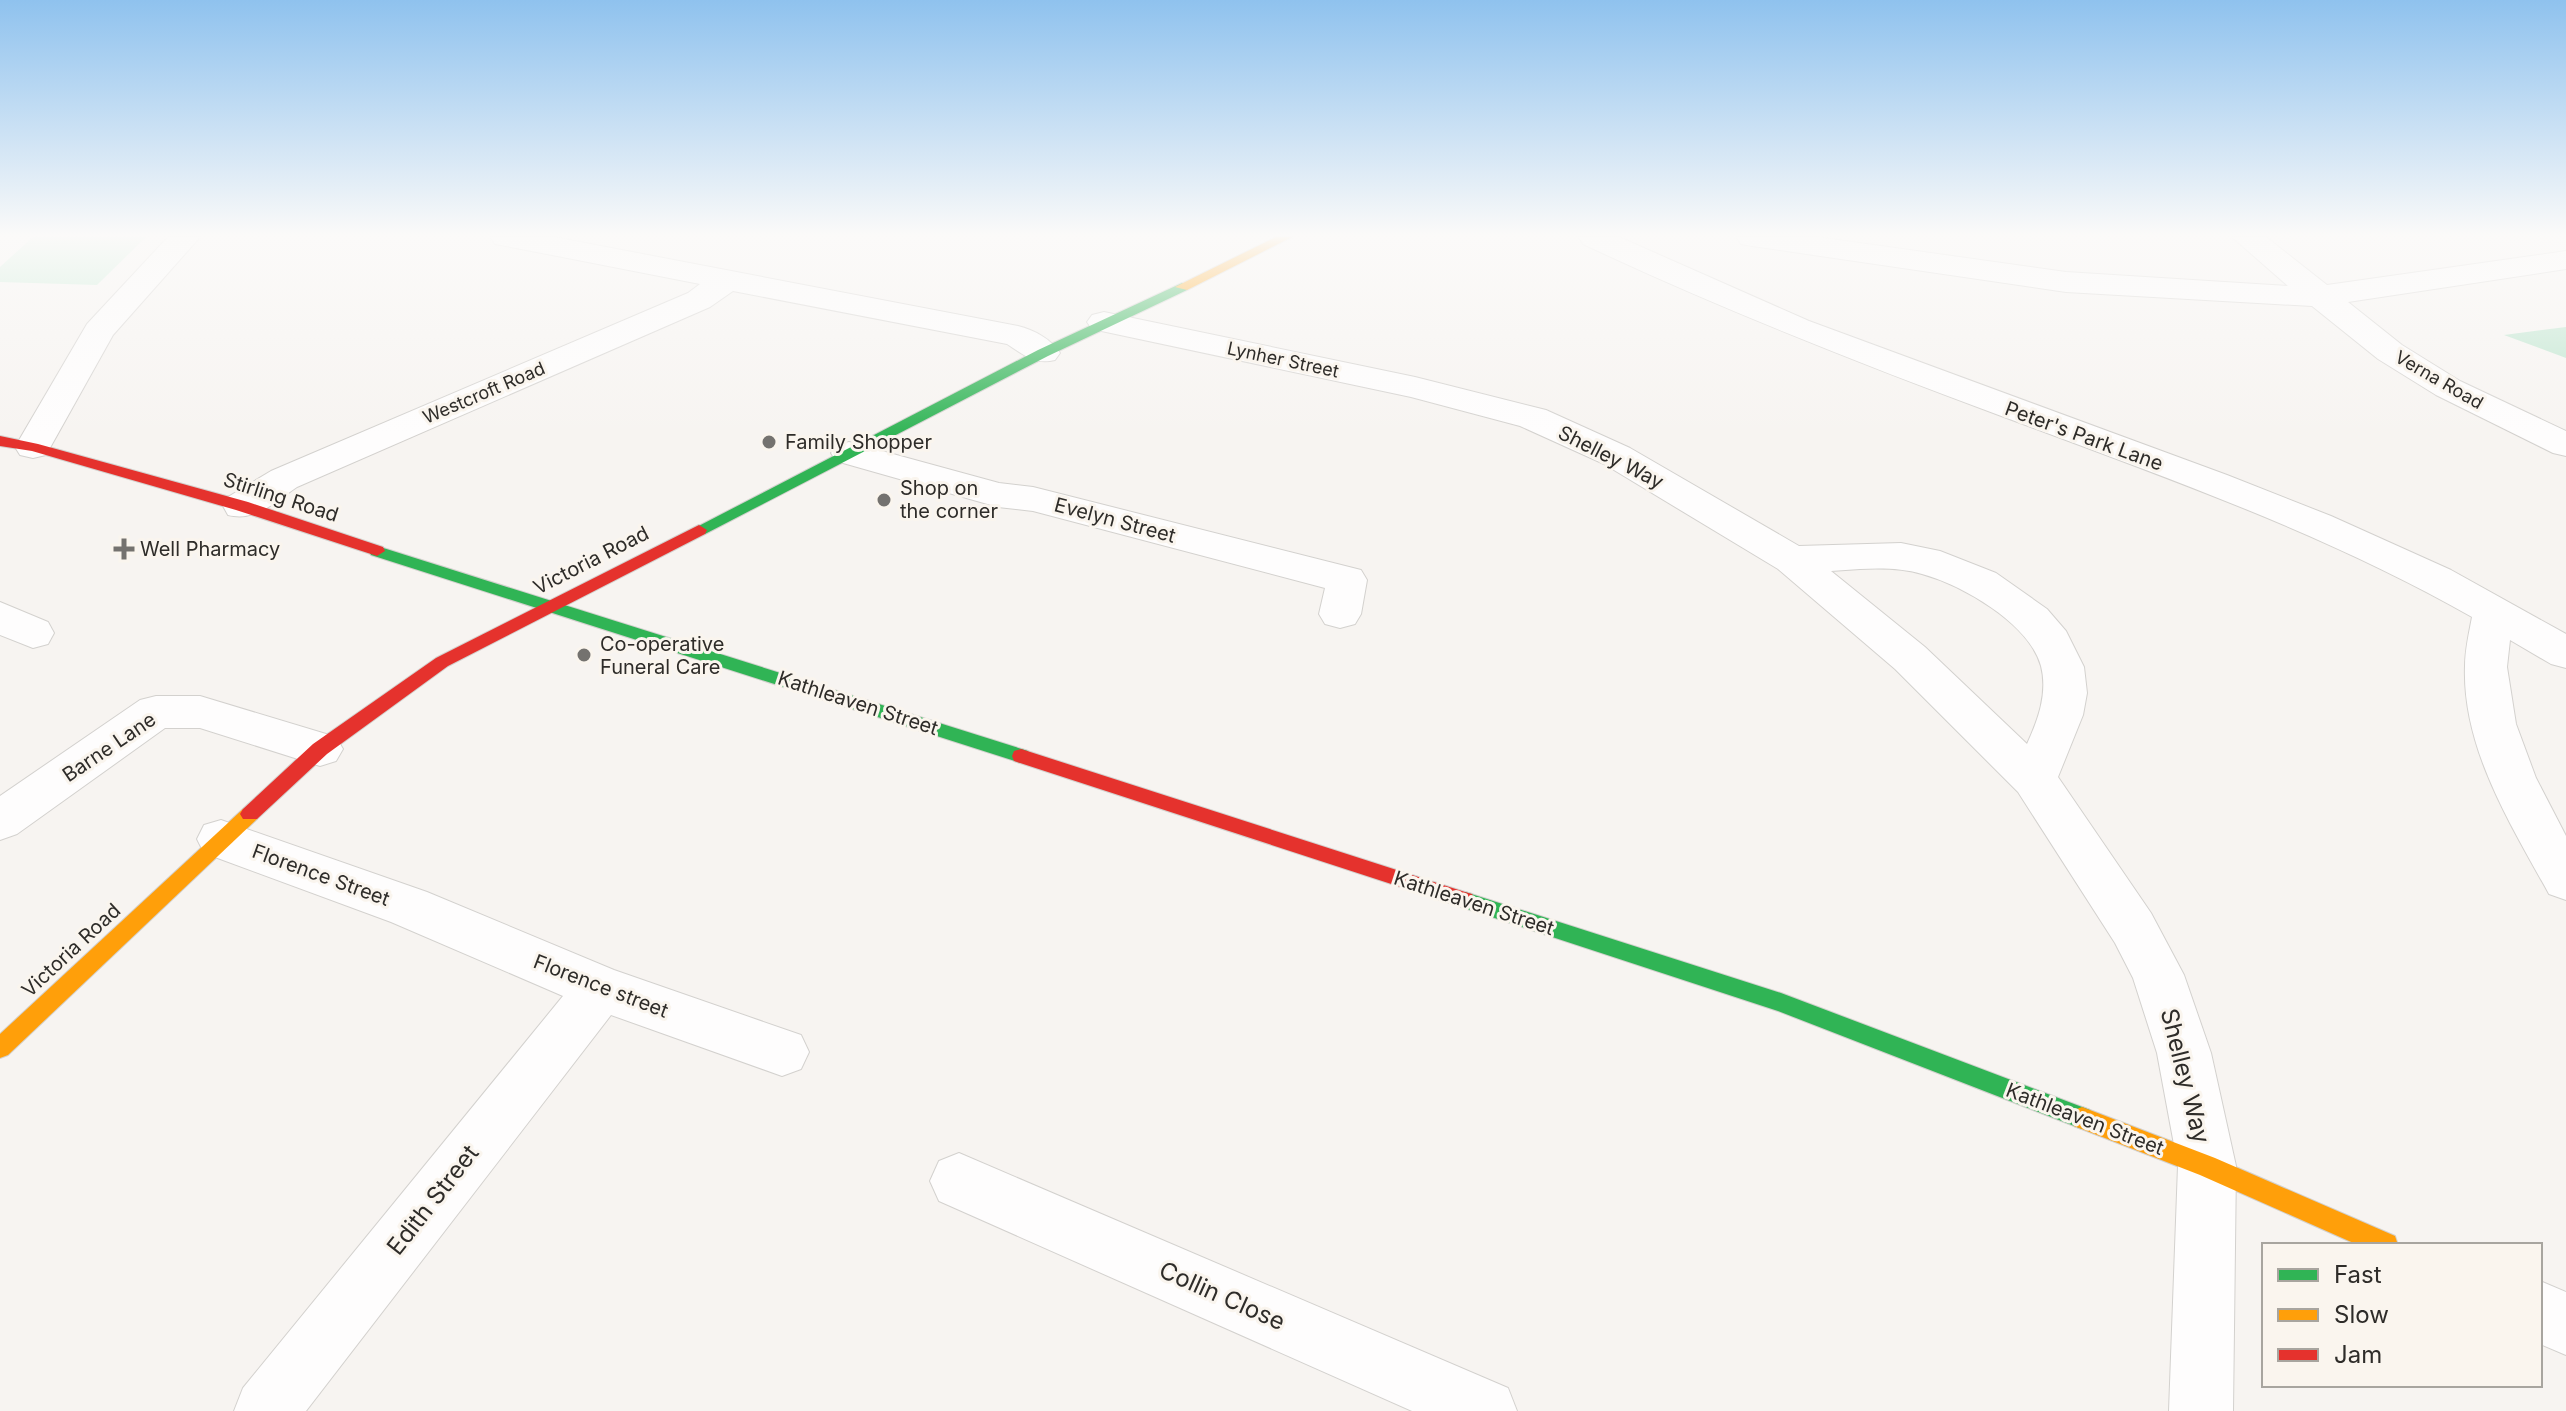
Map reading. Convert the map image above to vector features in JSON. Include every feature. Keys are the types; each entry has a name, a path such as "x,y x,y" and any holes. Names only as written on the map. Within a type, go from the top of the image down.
{"street":[{"path":"16,444 99,331 125,303"},
{"name":"Westcroft Road","path":"242,506 284,479 692,303"},
{"path":"842,303 1018,336 1043,353"},
{"name":"Victoria Road","path":"0,1048 320,749 442,662 1145,303"},
{"name":"Peter's Park Lane","path":"1740,303 1867,357 2280,510 2419,571 2566,653"},
{"name":"Verna Road","path":"2329,303 2390,352 2448,388 2566,445"},
{"name":"Lynher Street","path":"1104,322 1415,387"},
{"name":"Shelley Way","path":"1415,387 1533,418 1617,456 1792,560 1910,658 2034,779 2133,928 2158,975 2184,1053 2207,1166 2201,1411"},
{"name":"Stirling Road","path":"16,444 242,506 546,608"},
{"name":"Evelyn Street","path":"849,453 998,495 1033,499 1347,580 1340,614"},
{"path":"1792,560 1902,556 1947,567 1993,589 2034,620 2062,657 2066,692 2056,727 2034,779"},
{"name":"Kathleaven Street","path":"546,608 721,659 1781,1002 2207,1166 2381,1243"},
{"path":"2494,612 2486,667 2493,720 2518,794 2566,880"},
{"name":"Barne Lane","path":"0,821 156,712 200,712 320,749"},
{"name":"Florence Street","path":"221,839 421,913"},
{"name":"Florence street","path":"421,913 601,988 782,1052"},
{"name":"Edith Street","path":"266,1411 601,988"},
{"name":"Collin Close","path":"959,1181 1485,1411"},
{"path":"2542,1313 2566,1324"}],"green space":[{"path":"2566,327 2566,358 2504,335"}],"traffic: fast":[{"path":"699,530 1043,353 1149,303"},
{"path":"377,551 1021,756"},
{"path":"1465,900 1781,1002 2082,1118"}],"traffic: slow":[{"path":"0,1048 250,814"},
{"path":"2082,1118 2207,1166 2381,1243"}],"traffic: jam":[{"path":"0,441 33,447 242,506 377,551"},
{"path":"250,814 320,749 442,662 699,530"},
{"path":"1021,756 1465,900"}],"place":[{"name":"Family Shopper","path":"769,442"},
{"name":"Shop on the corner","path":"884,500"},
{"name":"Well Pharmacy","path":"124,549"},
{"name":"Co-operative Funeral Care","path":"584,655"}]}
